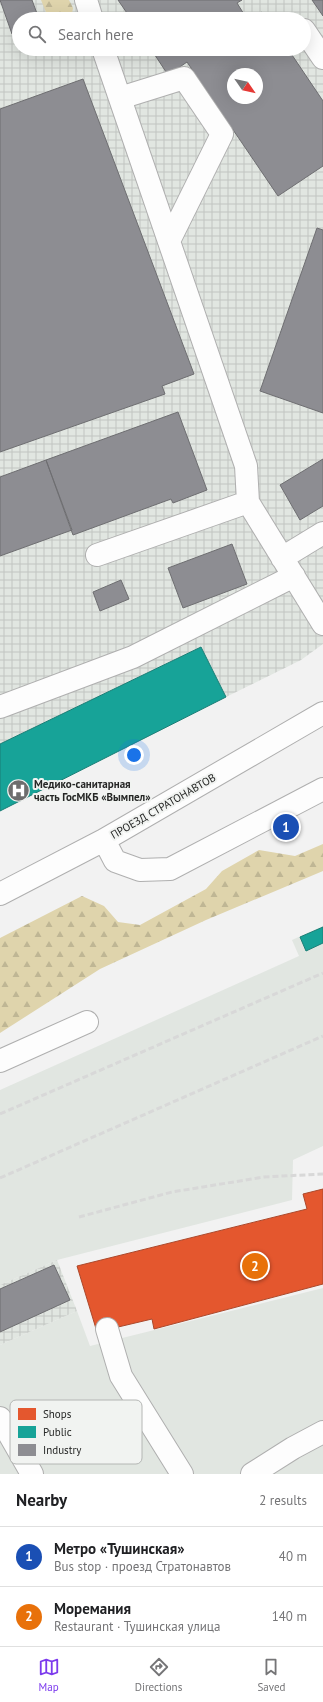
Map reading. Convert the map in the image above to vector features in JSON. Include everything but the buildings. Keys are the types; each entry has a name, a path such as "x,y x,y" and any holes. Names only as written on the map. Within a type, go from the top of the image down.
{"street":[{"path":"86,0 90,12"},
{"path":"311,41 323,58"},
{"path":"105,56 246,466 248,502 323,624"},
{"path":"120,98 184,78 222,134 169,241"},
{"path":"97,555 248,502"},
{"path":"282,558 323,533"},
{"path":"0,707 133,657 294,576"},
{"name":"ПРОЕЗД СТРАТОНАВТОВ","path":"0,894 104,840 323,713"},
{"path":"104,840 115,861 140,870 170,869 323,789"},
{"path":"0,1061 87,1022"},
{"path":"107,1329 121,1376 136,1400"},
{"path":"142,1410 182,1474"},
{"path":"0,1418 10,1436"},
{"path":"252,1474 293,1448 323,1432"},
{"path":"26,1464 32,1474"}],"shaded area":[{"path":"0,0 323,0 323,644 301,660 226,697 201,647 0,744"},
{"path":"323,926 323,1146 293,1160 292,1200 57,1260 0,1285 0,1090 299,956 292,940"},
{"path":"57,1260 77,1311 0,1345 0,1285"},
{"path":"323,1288 323,1474 0,1474 0,1345 77,1311 90,1346"}],"green space":[{"path":"41,0 69,0 73,8 72,12 46,12"},
{"path":"323,844 323,871 206,920 100,969 0,1033 0,938 82,896 104,906 118,922 140,925 206,889 222,871 259,850 295,856"}],"railway":[{"path":"0,1114 323,973"},
{"path":"0,1178 323,1036"},
{"path":"79,1217 172,1192 264,1177 323,1174"}],"place":[{"name":"Медико-санитарная часть ГосМКБ «Вымпел»","path":"18,790"},
{"name":"Метро «Тушинская»","path":"286,827"},
{"name":"Моремания","path":"255,1266"}]}
